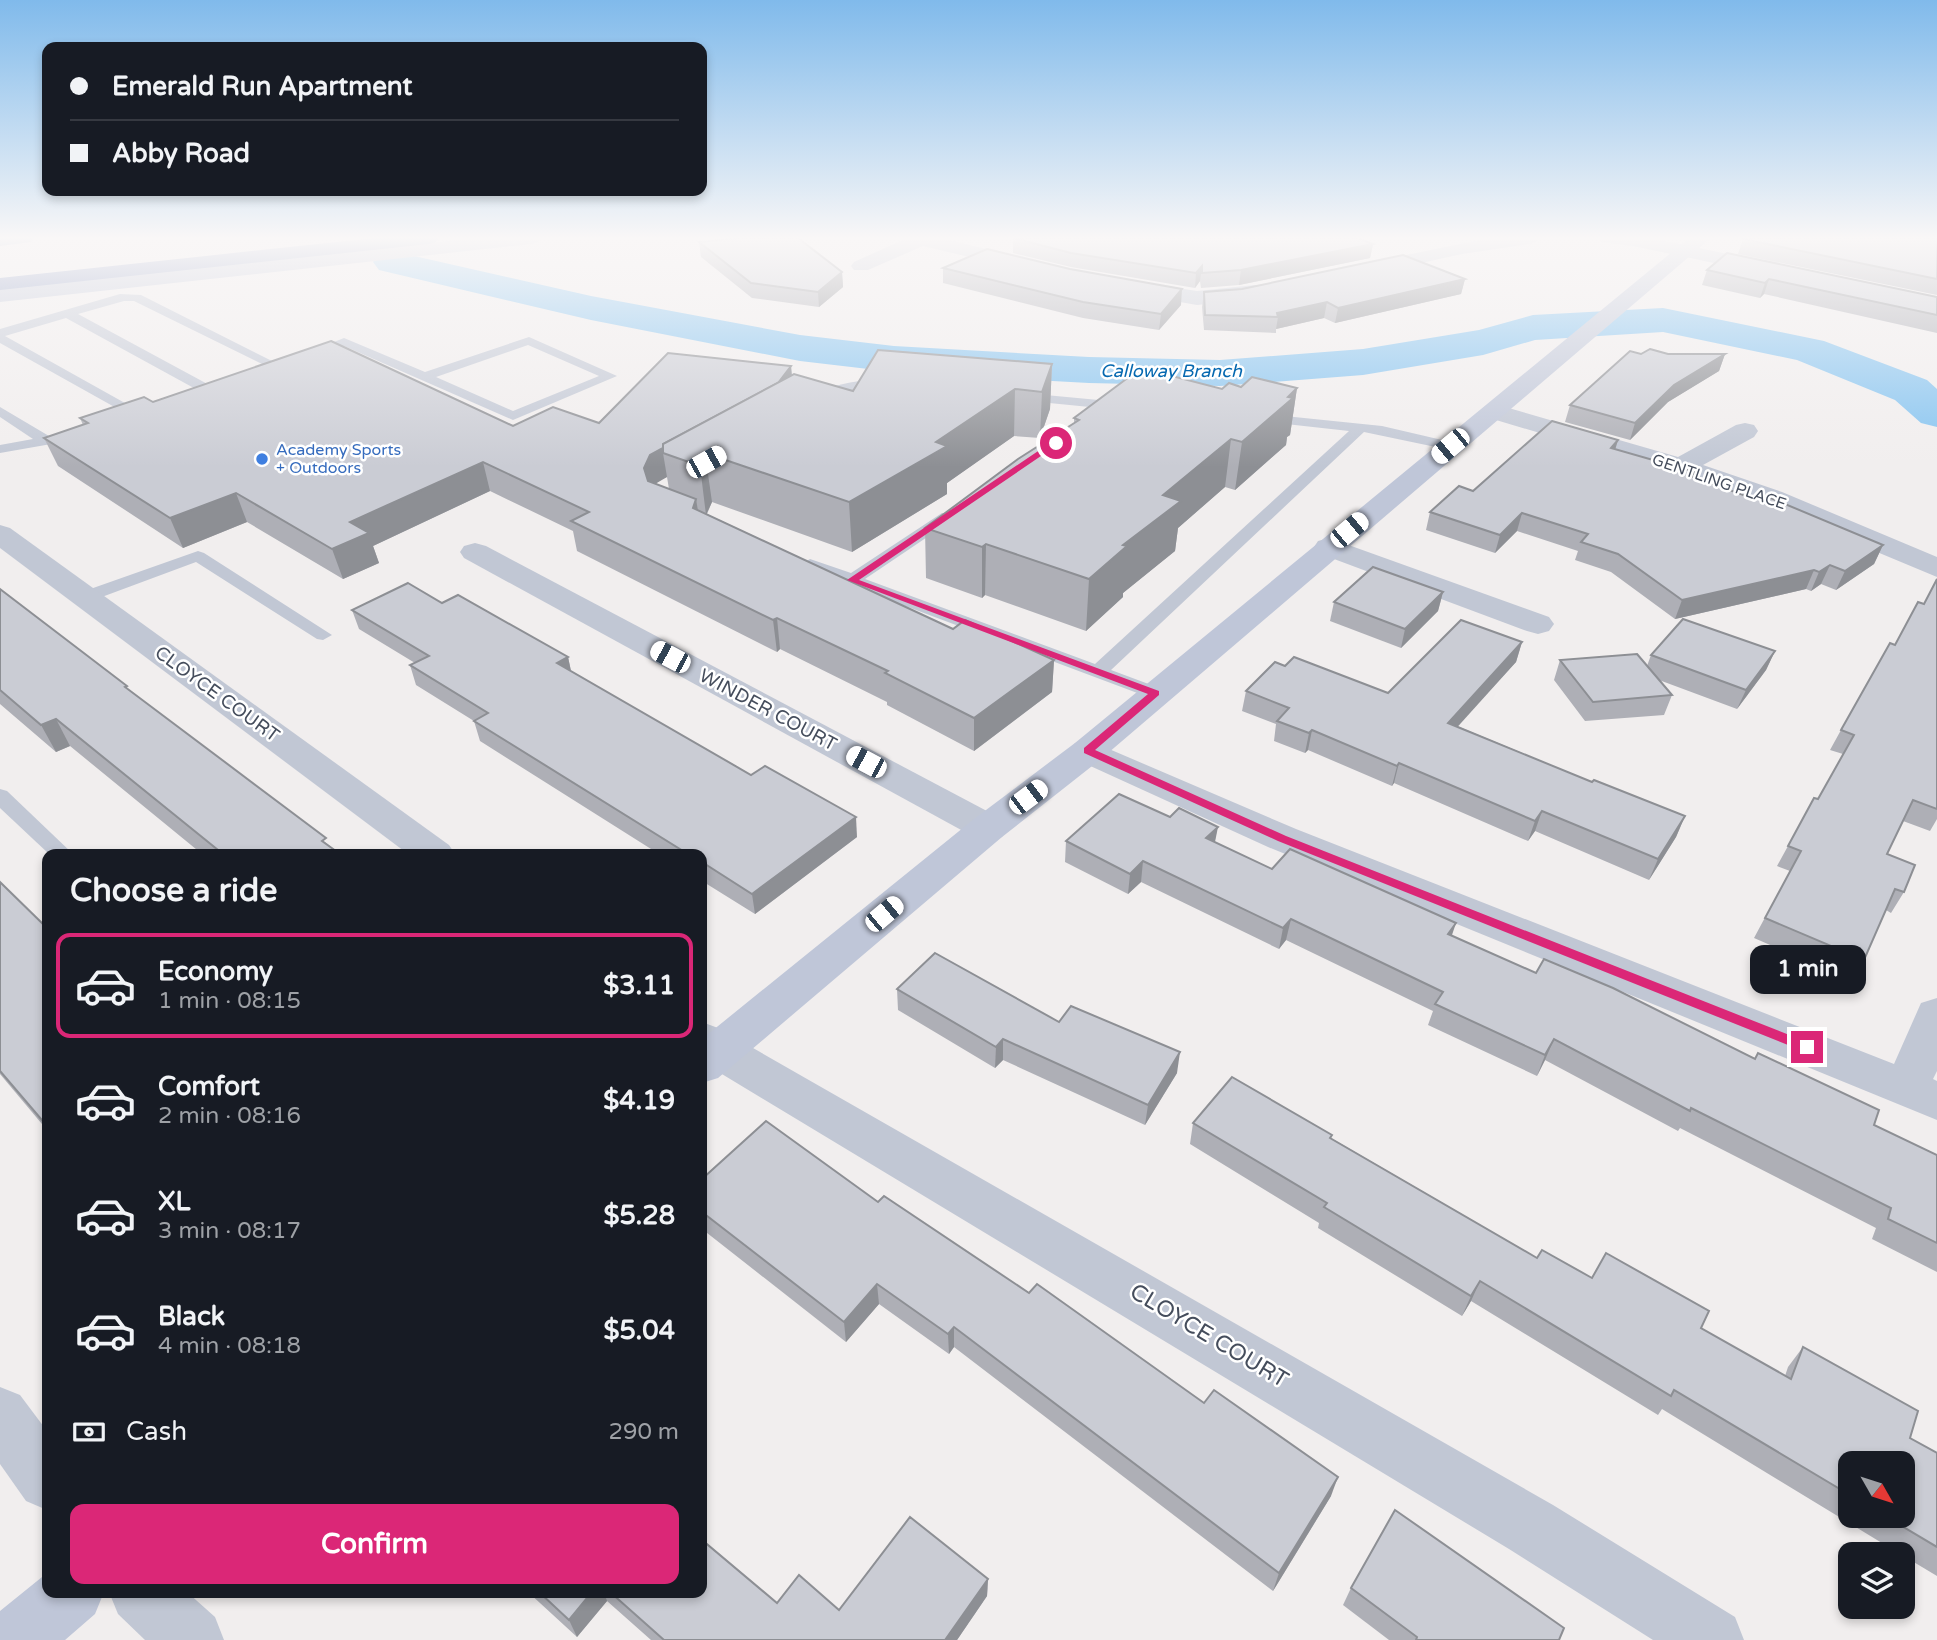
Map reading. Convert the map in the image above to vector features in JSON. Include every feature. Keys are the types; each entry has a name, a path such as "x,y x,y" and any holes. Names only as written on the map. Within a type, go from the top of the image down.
{"street":[{"path":"707,1052 1088,751 1608,315"},
{"name":"GENTLING PLACE","path":"1495,412 1681,466 1772,498 1937,568"},
{"path":"1681,466 1745,431"},
{"name":"CLOYCE COURT","path":"0,534 428,849"},
{"path":"1329,547 1538,624"},
{"name":"WINDER COURT","path":"475,552 988,828"},
{"path":"1088,751 1282,838 1922,1094 1937,1015"},
{"name":"CLOYCE COURT","path":"707,1052 1032,1232 1531,1527 1712,1640"},
{"path":"0,1415 42,1473"},
{"path":"15,1640 66,1598"},
{"path":"146,1598 192,1640"}],"lane":[{"path":"0,333 61,315"},
{"path":"69,315 219,386"},
{"path":"171,315 269,363 279,365"},
{"path":"0,338 142,413 112,423"},
{"path":"184,398 344,342 513,416 610,376 529,341 424,377"},
{"path":"801,409 834,391 870,382 896,385"},
{"path":"1002,395 1135,407"},
{"path":"1087,420 1107,405"},
{"path":"0,411 45,440"},
{"path":"1244,416 1362,427 1450,446"},
{"path":"1098,672 1362,427"},
{"path":"0,449 88,431"},
{"path":"852,580 958,510"},
{"path":"85,597 198,556 323,635"},
{"path":"801,561 1155,693"},
{"path":"0,796 57,849"}],"building":[{"path":"1205,315 1277,315 1278,317"},
{"path":"331,341 513,426 553,407 599,423 668,353 791,366 778,383 663,444 663,448 650,455 644,468 648,481 696,499 693,508 953,629 965,620 1054,660 974,718 885,673 888,671 777,618 773,620 571,521 589,512 483,462 350,522 369,533 332,549 236,493 170,518 44,438 88,423 80,418 144,397 153,402"},
{"path":"1650,349 1668,354 1725,354 1674,385 1635,423 1570,405 1630,351 1641,354"},
{"path":"878,350 1052,364 1042,392 1015,389 936,442 947,446 849,502 705,453 700,466 663,453 663,444 794,374 853,391"},
{"path":"1141,368 1222,389 1229,383 1241,387 1252,377 1297,388 1288,397 1293,398 1242,442 1231,439 1163,495 1181,501 1123,545 1127,546 1089,579 986,544 982,547 925,528 1018,459 1079,420 1074,418"},
{"path":"1552,421 1618,440 1611,448 1695,472 1691,476 1754,499 1761,494 1883,545 1845,571 1830,565 1819,572 1814,570 1682,600 1618,554 1581,542 1588,534 1522,513 1500,535 1430,512 1459,486 1473,491"},
{"path":"1373,567 1443,592 1405,629 1334,602"},
{"path":"1937,579 1937,809 1913,800 1887,854 1915,865 1904,892 1895,889 1864,960 1765,918 1801,851 1788,846 1814,798 1818,799 1854,735 1841,730 1890,643 1895,645 1918,602 1924,604"},
{"path":"408,583 442,603 458,595 568,657 557,663 751,775 765,766 856,817 752,894 707,865 707,849 680,849 474,721 488,713 410,665 429,656 352,610"},
{"path":"0,589 326,838 322,841 333,849 217,849 56,719 41,725 0,690"},
{"path":"1683,619 1775,651 1746,690 1651,655"},
{"path":"1461,620 1522,642 1448,723 1592,782 1594,780 1685,816 1658,859 1542,811 1535,821 1399,763 1397,766 1312,730 1309,733 1277,721 1289,708 1246,691 1275,662 1285,666 1294,657 1388,693"},
{"path":"1637,654 1672,695 1593,702 1560,660"},
{"path":"1119,794 1170,817 1179,808 1218,827 1206,838 1272,869 1290,849 1456,923 1448,934 1536,973 1544,959 1613,988 1755,1059 1758,1053 1879,1110 1874,1125 1937,1155 1937,1243 1888,1219 1891,1208 1691,1108 1690,1111 1554,1039 1545,1055 1435,1004 1443,992 1291,919 1283,928 1143,861 1130,874 1066,841"},
{"path":"0,882 42,923 42,1120 0,1071"},
{"path":"935,953 1059,1022 1071,1006 1180,1052 1148,1105 1003,1039 996,1047 897,989"},
{"path":"1232,1077 1332,1135 1330,1138 1537,1258 1542,1250 1592,1278 1606,1253 1709,1311 1701,1328 1791,1379 1803,1347 1918,1411 1910,1438 1937,1453 1937,1547 1905,1528 1915,1528 1915,1451 1838,1451 1838,1488 1674,1390 1671,1396 1480,1281 1471,1296 1324,1207 1327,1203 1193,1123"},
{"path":"766,1121 878,1202 884,1196 1029,1293 1037,1284 1204,1403 1214,1390 1338,1477 1279,1573 954,1327 948,1334 877,1284 844,1322 707,1216 707,1174"},
{"path":"1395,1510 1564,1628 1559,1640 1416,1640 1417,1637 1351,1588"},
{"path":"910,1517 988,1579 945,1640 664,1640 617,1598 707,1598 707,1544 777,1603 799,1575 839,1610"},
{"path":"545,1598 587,1598 569,1620"}],"waterway":[{"name":"Calloway Branch","path":"625,315 800,348 894,359 1089,370 1220,373 1363,362 1483,342 1533,328 1663,320 1809,350 1911,390 1937,413"}],"place":[{"name":"Academy Sports + Outdoors","path":"262,459"}],"route":[{"path":"1056,443 852,580 1155,693 1088,751 1282,838 1807,1047"}]}
